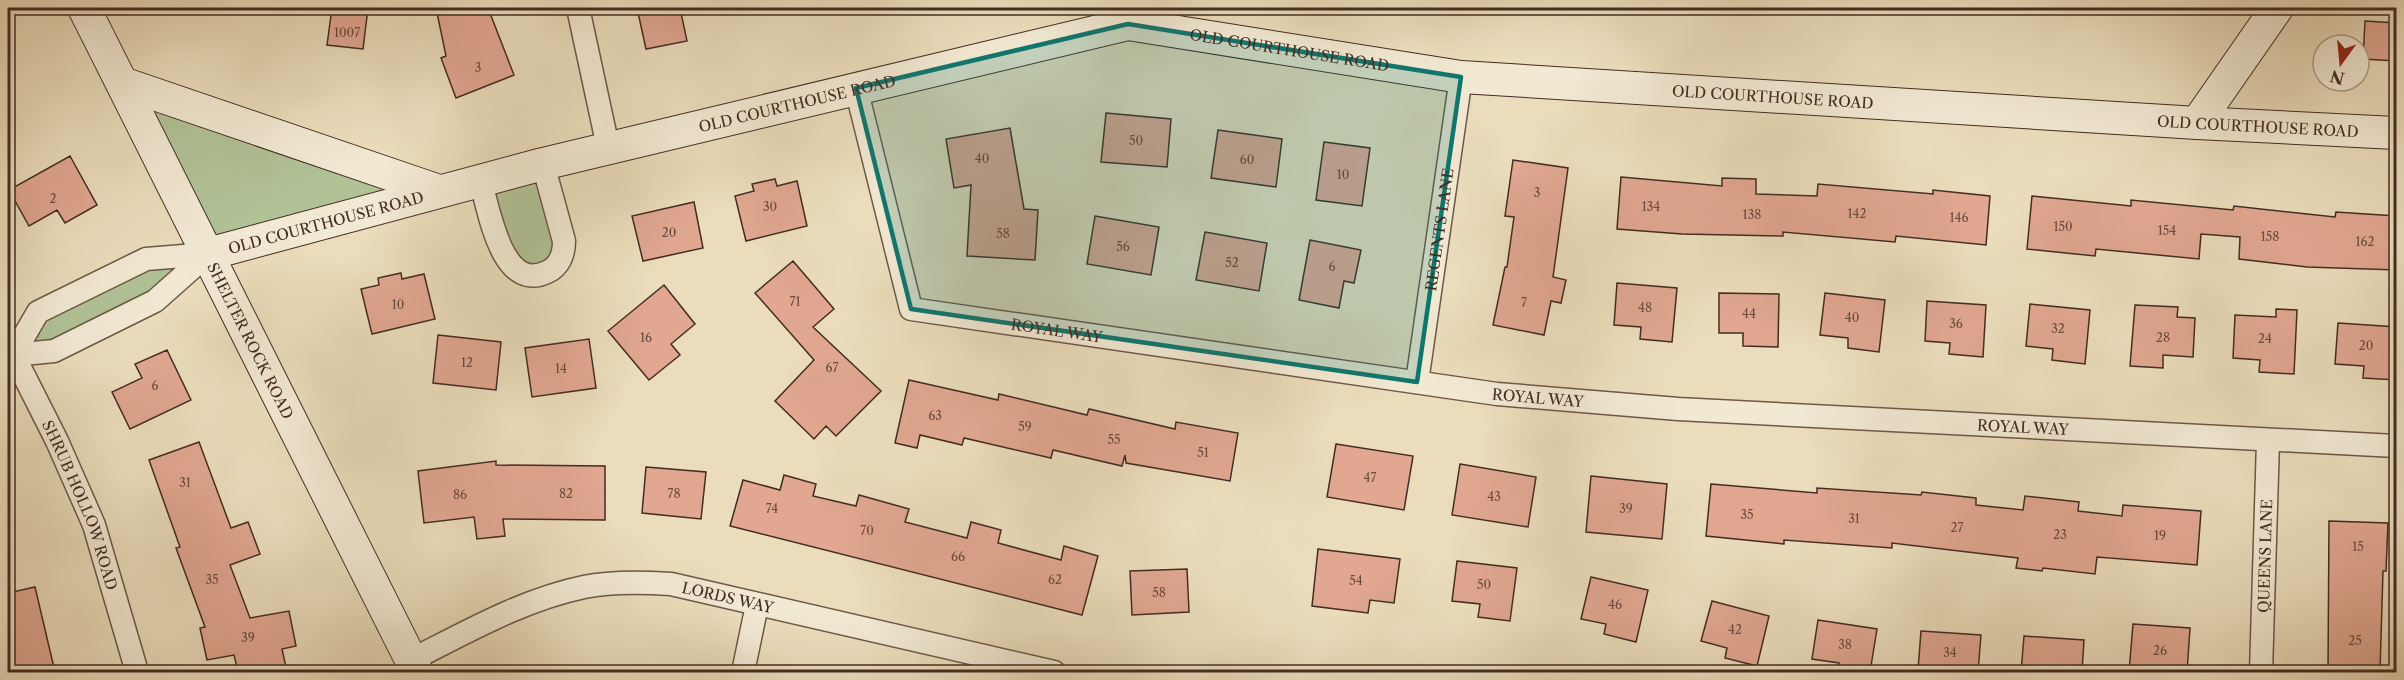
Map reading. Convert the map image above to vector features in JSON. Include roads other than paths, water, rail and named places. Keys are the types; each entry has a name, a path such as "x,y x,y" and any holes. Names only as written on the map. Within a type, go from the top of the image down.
{"street":[{"name":"SHELTER ROCK ROAD","path":"84,8 414,666"},
{"path":"578,8 608,147"},
{"path":"2197,123 2277,8"},
{"name":"OLD COURTHOUSE ROAD","path":"208,254 608,147 856,88 1132,16 1461,76 2197,123 2397,132"},
{"name":"REGENTS LANE","path":"1417,382 1461,76"},
{"path":"122,84 439,191"},
{"name":"ROYAL WAY","path":"856,88 911,309 1497,394 1678,409 2397,446"},
{"path":"480,180 505,258 523,273 543,274 558,263 564,248 543,164"},
{"path":"10,349 38,312 146,259 208,254"},
{"path":"10,349 54,351 155,301 208,254"},
{"name":"SHRUB HOLLOW ROAD","path":"10,349 57,441 94,525 137,672"},
{"name":"QUEENS LANE","path":"2261,672 2268,441"},
{"name":"LORDS WAY","path":"414,666 517,606 584,587 631,582 671,584 1054,672"},
{"path":"743,672 757,604"}]}
